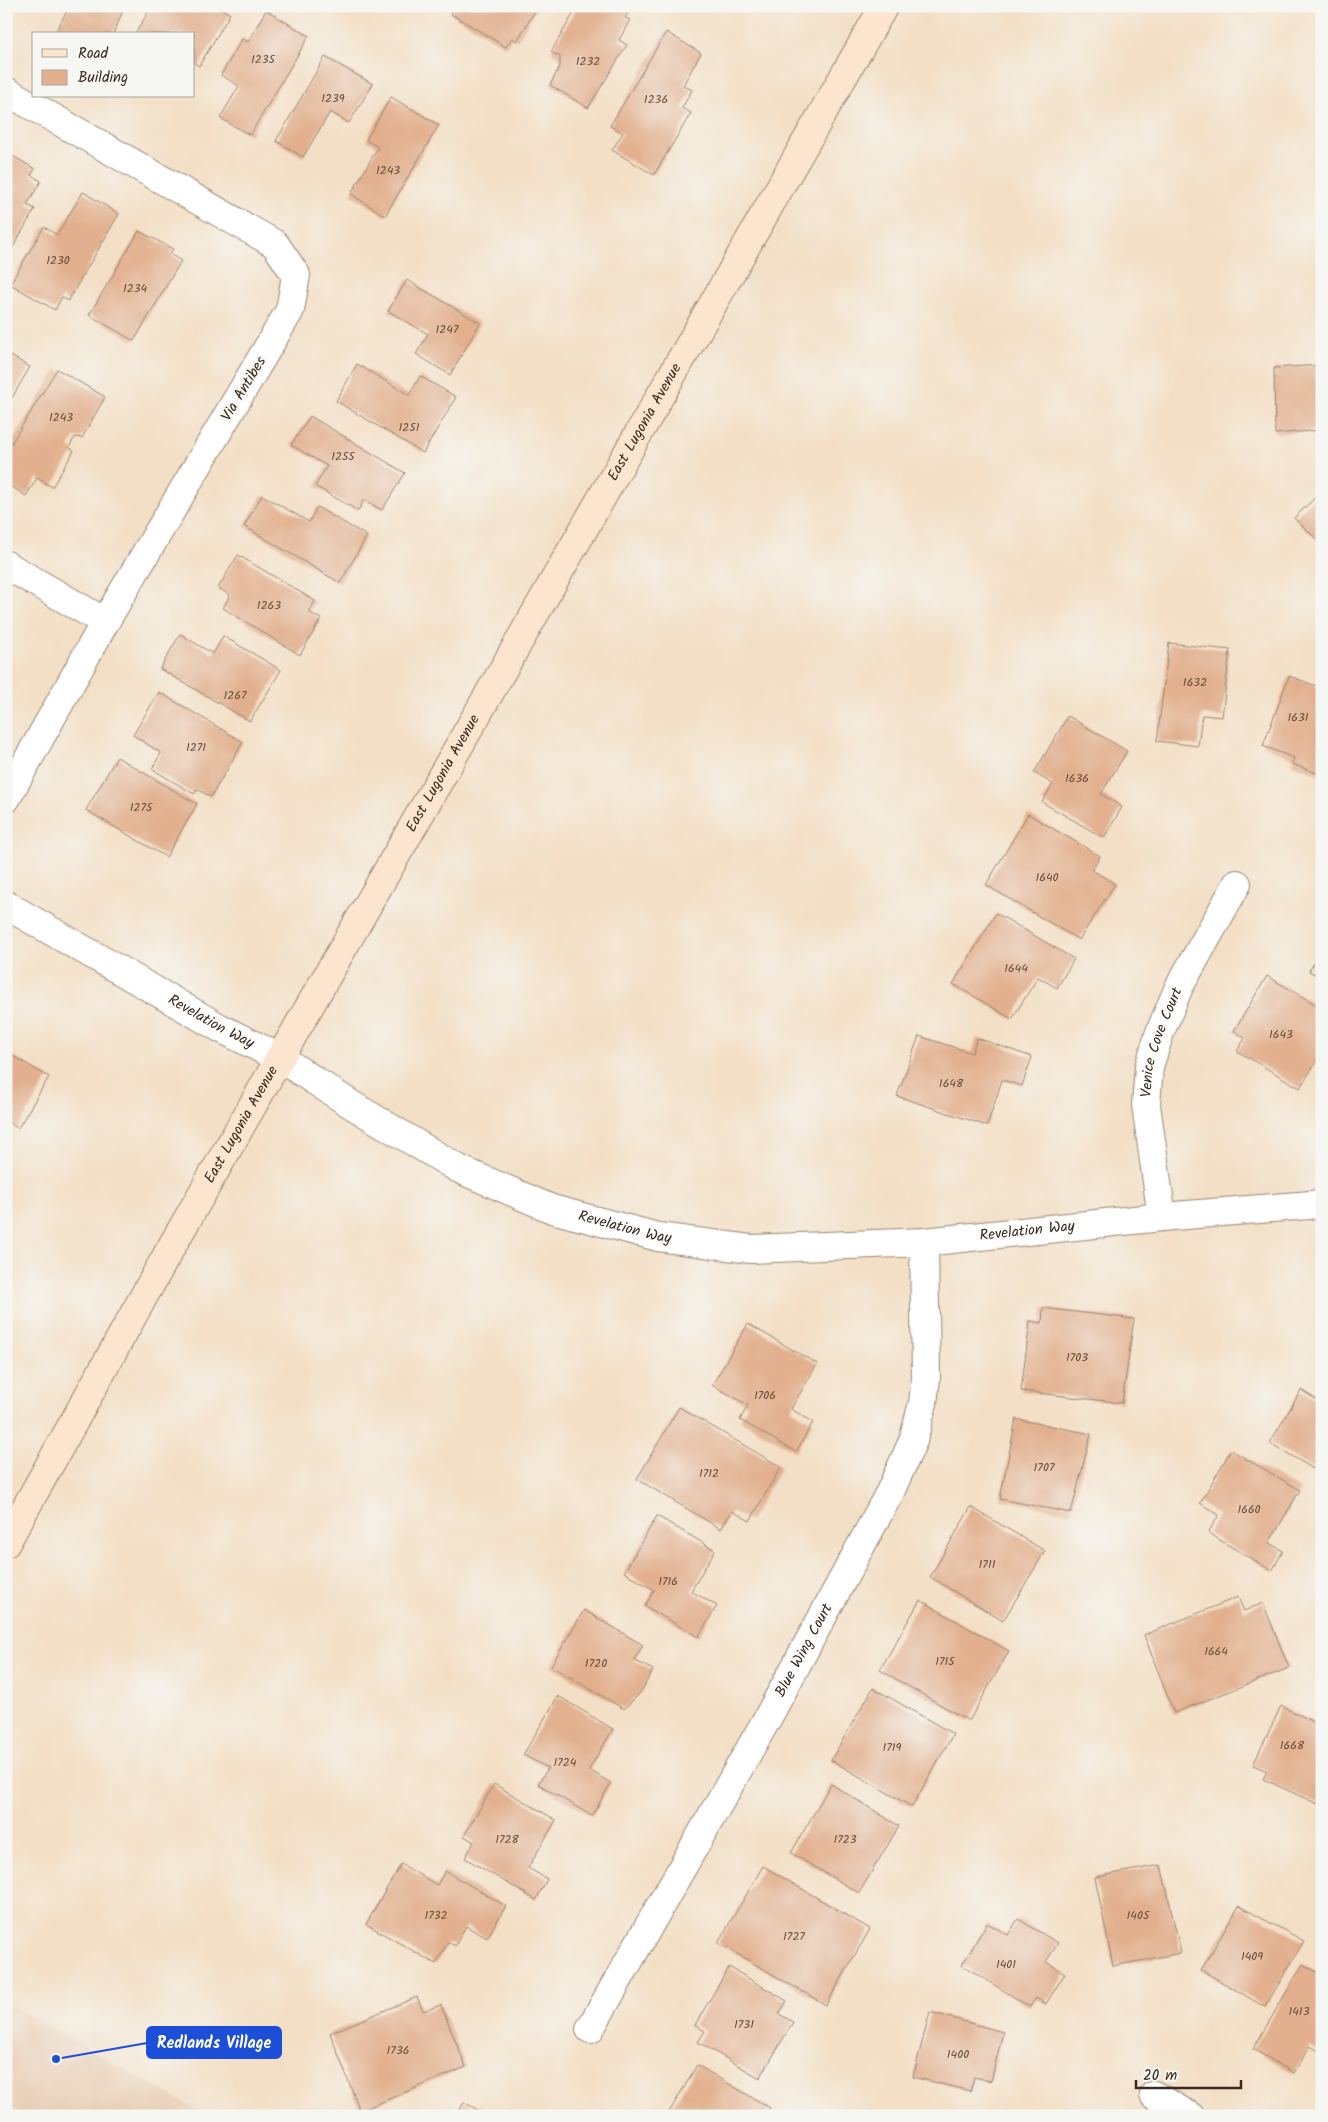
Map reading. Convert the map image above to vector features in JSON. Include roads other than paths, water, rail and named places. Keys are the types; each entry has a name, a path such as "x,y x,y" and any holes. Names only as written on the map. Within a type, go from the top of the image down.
{"main road":[{"name":"East Lugonia Avenue","path":"6,1543 173,1244 884,6"}],"street":[{"name":"Via Antibes","path":"6,91 275,244 296,274 290,310 105,622 6,799"},
{"path":"6,565 105,622"},
{"name":"Venice Cove Court","path":"1162,1218 1146,1105 1149,1067 1160,1032 1179,987 1237,884"},
{"name":"Revelation Way","path":"6,905 220,1028 280,1058 352,1105 459,1169 552,1209 658,1237 751,1249 924,1242 1322,1204"},
{"name":"Blue Wing Court","path":"590,2029 766,1719 890,1492 913,1441 923,1403 926,1378 924,1242"},
{"path":"1154,2095 1190,2116"}],"place":[{"name":"Redlands Village","path":"56,2059"}]}
